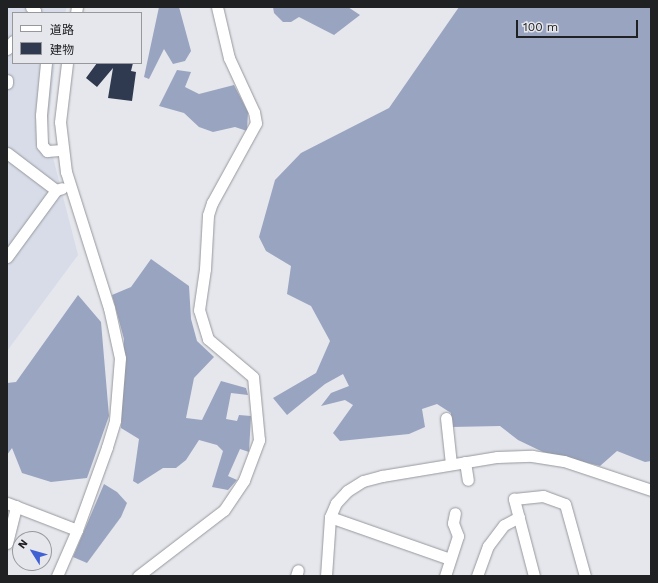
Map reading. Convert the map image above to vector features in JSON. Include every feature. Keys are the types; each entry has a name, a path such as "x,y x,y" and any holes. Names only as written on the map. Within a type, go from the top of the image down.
{"street":[{"path":"138,576 224,510 244,480 259,440 254,377 208,339 199,310 205,269 208,215 212,203 256,123 254,112 229,58 217,7"},
{"path":"46,64 41,115 42,145 47,151 63,150"},
{"path":"57,576 77,530 115,420 120,358 109,308 70,185 63,150 60,122 67,64"},
{"path":"7,154 56,190"},
{"path":"7,257 56,190 70,185"},
{"path":"446,418 451,464"},
{"path":"326,576 330,517 336,503 343,495 363,481 451,464 497,457 532,456 564,461 651,490"},
{"path":"465,462 468,480"},
{"path":"534,576 514,499 543,496 565,504 586,576"},
{"path":"7,543 12,505 77,530"},
{"path":"445,576 458,536 453,523 455,513"},
{"path":"330,517 450,559"},
{"path":"477,576 488,546 504,525 519,517"},
{"path":"481,547 489,533 496,536"}],"shaded area":[{"path":"7,7 67,7 65,12 12,12 12,64 55,64 47,134 78,255 7,351"},
{"path":"159,7 179,7 191,51 185,61 173,64 164,49 149,79 144,77"},
{"path":"273,7 348,7 360,15 334,35 299,17 291,22 283,22 274,13"},
{"path":"459,7 651,7 651,461 645,462 617,451 600,466 543,452 518,440 500,426 451,427 451,413 437,404 422,409 425,427 409,434 340,441 333,433 353,405 345,400 321,406 331,393 349,386 343,374 325,384 287,415 273,398 316,373 330,341 311,306 287,294 291,266 266,251 259,237 275,180 301,153 389,108"},
{"path":"177,70 191,72 185,87 199,94 234,85 248,112 247,131 235,127 213,132 199,127 184,113 159,106"},
{"path":"151,259 189,286 191,319 197,341 214,357 194,378 186,418 202,420 221,381 246,388 248,395 231,393 226,419 237,421 239,415 251,416 249,452 240,449 228,476 237,480 228,490 212,487 223,451 217,445 199,440 186,460 176,468 163,468 138,484 133,481 139,439 121,428 124,339 112,295 131,287"},
{"path":"78,295 101,322 109,416 87,478 51,482 22,473 12,448 7,455 7,383 16,382"},
{"path":"104,484 117,492 127,503 121,517 87,563 73,557"}],"building":[{"path":"96,64 133,64 131,71 136,72 132,101 108,98 113,68 97,87 86,78"}]}
